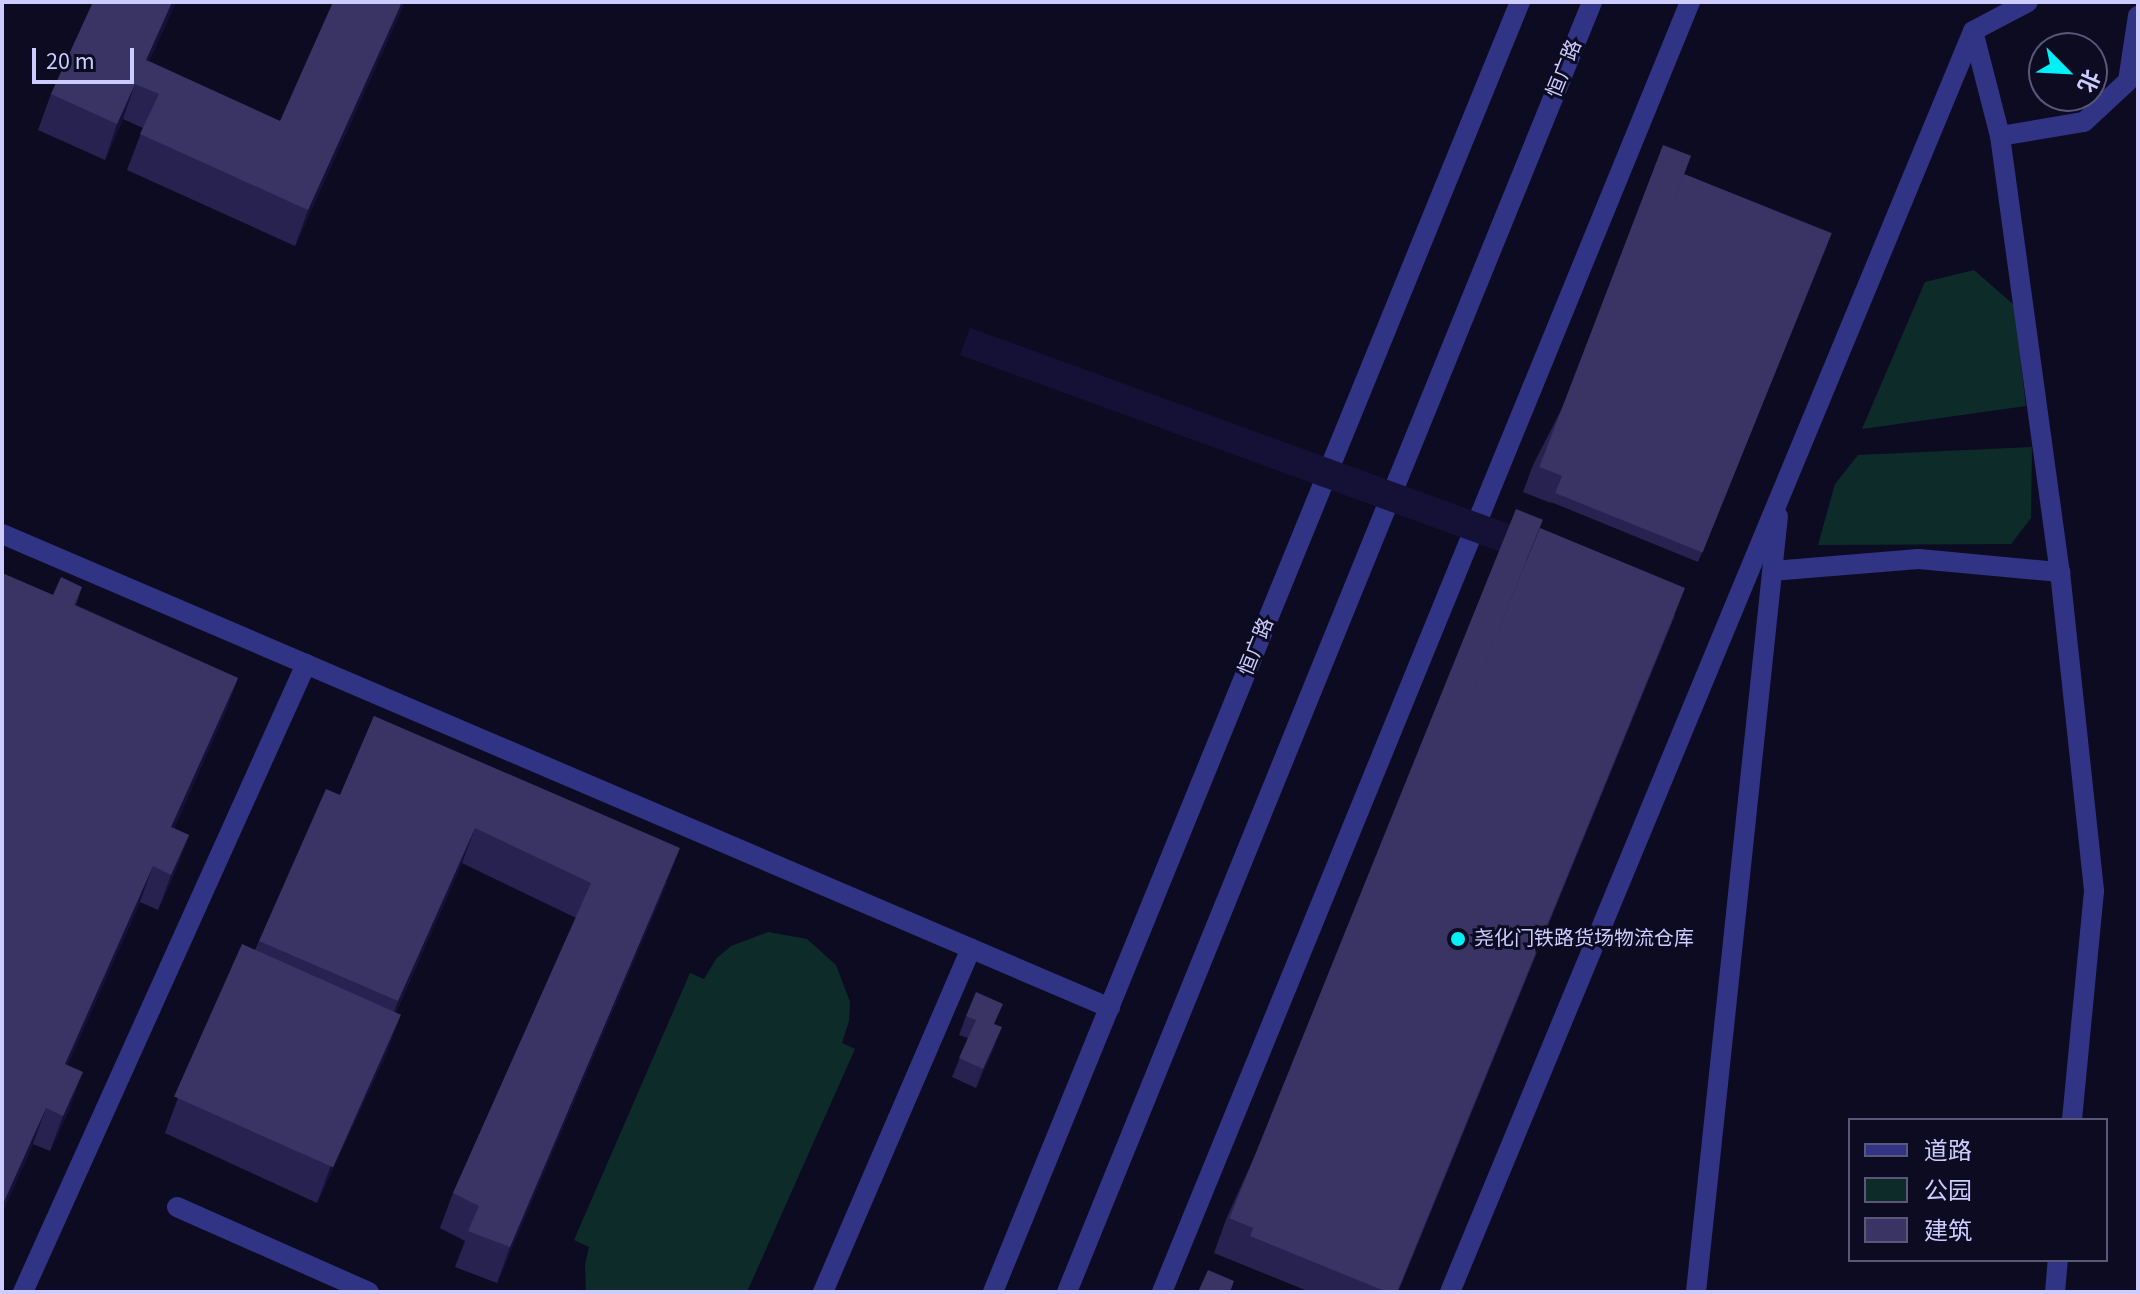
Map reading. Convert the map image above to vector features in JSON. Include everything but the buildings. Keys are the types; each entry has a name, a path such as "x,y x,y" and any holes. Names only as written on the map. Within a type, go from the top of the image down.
{"street":[{"name":"恒广路","path":"993,1292 1520,2"},
{"name":"恒广路","path":"1067,1292 1592,2"},
{"path":"1162,1292 1690,2"},
{"path":"1450,1292 1973,31 2028,2"},
{"path":"2000,136 2084,122 2128,81 2138,16"},
{"path":"1973,31 2000,136 2060,572 2094,891 2072,1118"},
{"path":"1696,1292 1781,494"},
{"path":"2,534 1110,1008"},
{"path":"1773,571 1919,559 2060,572"},
{"path":"23,1292 306,664"},
{"path":"823,1292 971,948"},
{"path":"177,1207 369,1292"},
{"path":"2055,1292 2058,1262"}],"green space":[{"path":"1974,270 2014,305 2026,406 1862,429 1925,282"},
{"path":"2032,447 2031,518 2011,544 1818,545 1835,484 1858,455"},
{"path":"768,932 807,939 836,965 850,1002 849,1021 842,1043 855,1049 747,1292 586,1292 585,1265 589,1247 574,1240 690,973 704,979 716,959 731,946"}],"place":[{"name":"尧化门铁路货场物流仓库","path":"1458,939"}]}
